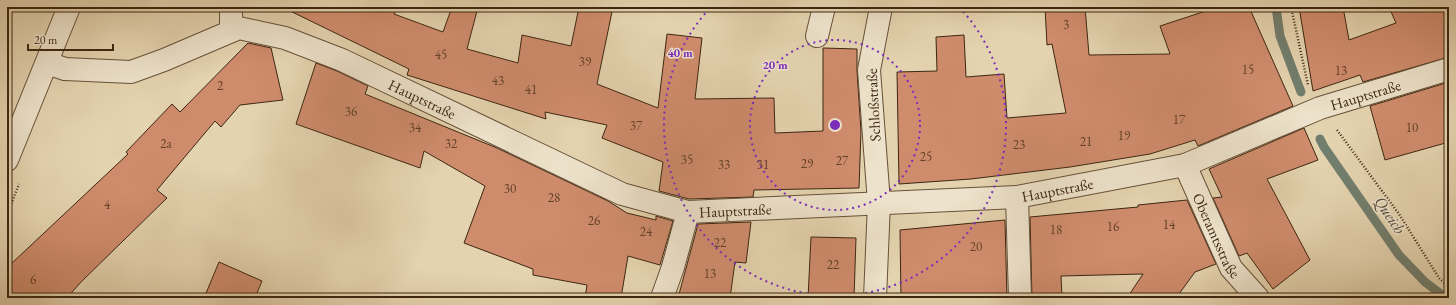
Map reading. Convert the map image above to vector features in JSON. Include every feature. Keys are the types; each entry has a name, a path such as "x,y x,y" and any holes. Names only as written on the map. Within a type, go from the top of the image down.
{"street":[{"path":"7,160 69,7"},
{"path":"231,7 231,31"},
{"path":"817,36 824,7"},
{"name":"Schloßstraße","path":"875,298 880,203 869,70 882,7"},
{"name":"Hauptstraße","path":"47,63 65,69 131,72 164,60 239,28 285,38 342,60 622,194 688,212 1017,197 1185,166 1315,99 1449,69"},
{"name":"Oberamtsstraße","path":"1185,166 1231,268 1258,298"},
{"path":"1017,197 1020,298"},
{"path":"662,298 673,267 688,212"}],"path":[{"path":"1291,7 1315,99 1399,214 1439,278 1449,287"}],"building":[{"path":"282,7 398,7 394,14 443,32 452,7 478,7 467,49 518,63 522,35 571,46 579,7 613,7 597,84 658,108 667,34 702,38 695,99 774,98 775,133 823,131 823,48 857,49 861,131 859,188 754,190 753,197 689,199 659,191 663,162 602,138 607,125 545,112 546,119 407,75 409,69"},
{"path":"1045,7 1085,7 1089,55 1170,54 1160,26 1218,7 1249,7 1293,106 1198,146 1195,140 1150,154 1070,167 971,179 899,184 897,72 937,71 936,37 964,35 966,77 1004,74 1007,118 1066,113 1052,44 1047,45"},
{"path":"1299,7 1343,7 1349,40 1396,23 1389,7 1449,7 1449,57 1363,82 1360,75 1313,91"},
{"path":"248,43 271,48 283,100 240,105 221,127 215,121 157,190 167,198 80,283 67,298 7,298 7,274 11,264 128,154 126,152 172,104 180,112"},
{"path":"316,63 368,86 365,94 497,148 608,201 627,213 656,220 656,216 673,221 660,265 628,256 621,298 585,298 587,285 533,275 533,269 464,243 485,186 424,151 420,168 296,124"},
{"path":"1449,82 1449,142 1385,160 1370,106"},
{"path":"1304,128 1318,160 1267,179 1310,260 1273,289 1247,253 1239,256 1213,198 1222,197 1209,169"},
{"path":"1187,200 1216,264 1195,272 1176,298 1127,298 1143,274 1061,276 1062,298 1032,298 1030,217 1138,207 1138,205"},
{"path":"1005,220 1007,298 901,298 900,230"},
{"path":"751,222 746,263 735,262 730,298 678,298 698,224"},
{"path":"811,237 856,238 854,298 808,298"},
{"path":"219,262 262,281 255,298 204,298"}],"waterway":[{"name":"Queich","path":"1276,7 1280,36 1301,92"},
{"name":"Queich","path":"1320,139 1399,255 1425,282 1446,298"}]}
